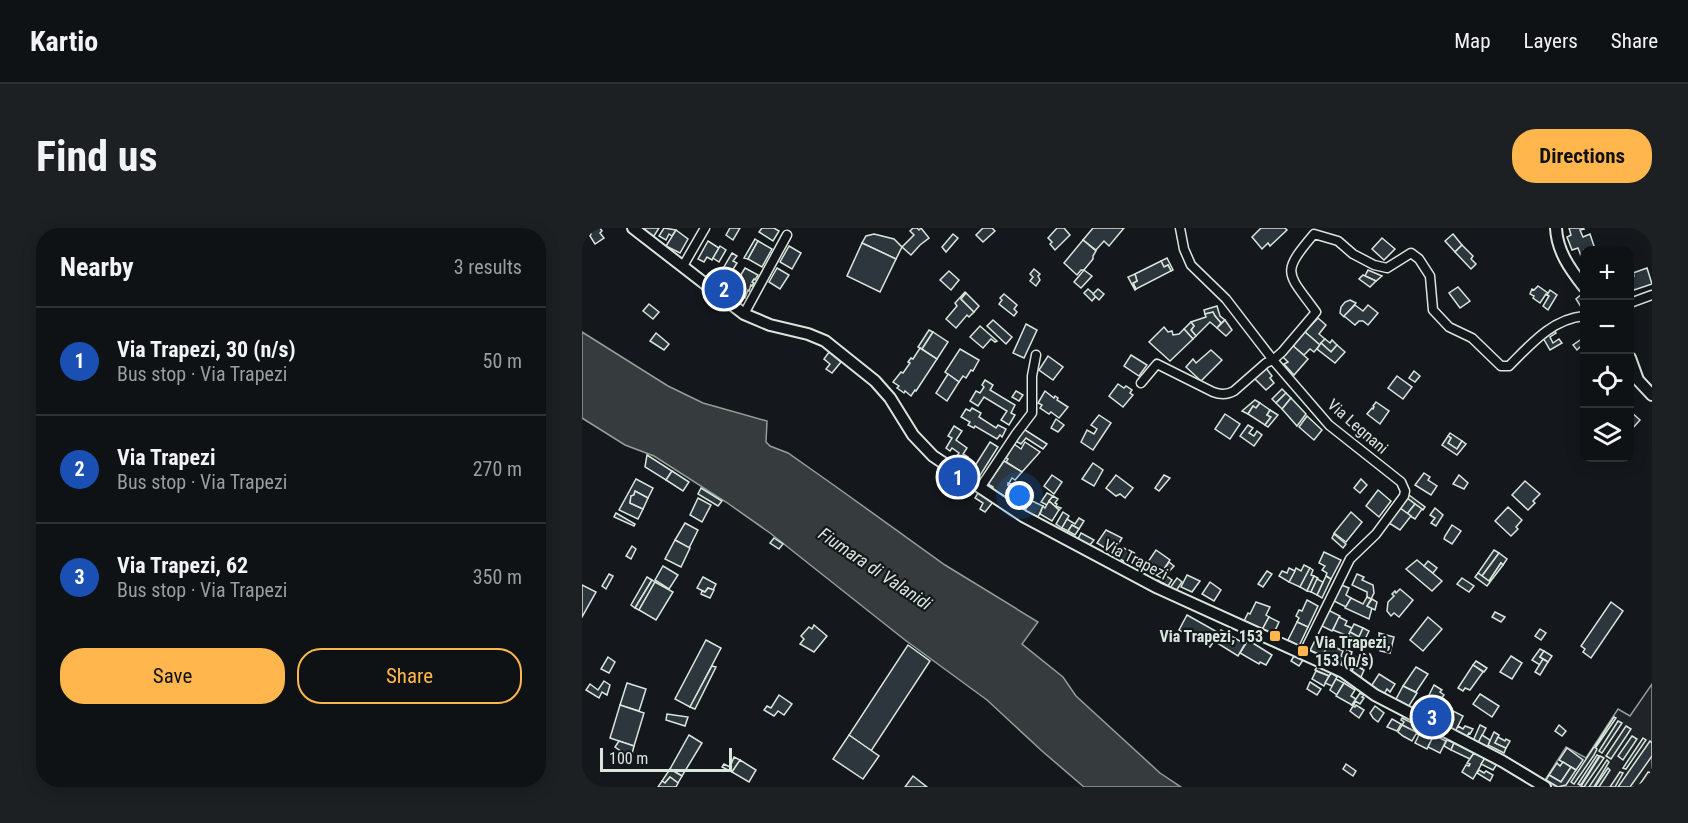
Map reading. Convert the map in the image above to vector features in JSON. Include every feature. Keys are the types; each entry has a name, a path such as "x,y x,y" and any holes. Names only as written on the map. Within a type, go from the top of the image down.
{"street":[{"name":"Via Trapezi","path":"633,228 744,314 770,325 808,334 825,341 874,381 890,398 912,435 933,456 1023,516 1158,588 1343,672 1375,695 1502,761 1545,787"},
{"path":"683,266 705,228"},
{"name":"Via Legnani","path":"1180,228 1184,249 1191,265 1226,299 1273,360 1329,425 1401,482 1405,491 1404,496 1376,534 1350,559 1303,654"},
{"path":"1556,228 1556,242 1570,269 1580,282"},
{"path":"1141,383 1157,364 1213,392 1228,394 1266,363 1273,360 1316,312 1291,278 1290,268 1314,234 1338,242 1353,254 1374,265 1387,268 1411,254 1419,259 1430,276 1432,310 1449,327 1473,338 1501,366 1509,366 1544,332 1580,317"},
{"path":"744,314 787,235"},
{"path":"1634,301 1652,295"},
{"path":"980,488 1032,413 1032,376 1036,355"},
{"path":"1634,370 1638,380 1652,395"}],"shaded area":[{"path":"1652,684 1652,787 1556,787 1545,780 1566,747 1586,758 1618,709 1630,716"}],"water":[{"name":"Fiumara di Valanidi","path":"582,332 668,386 703,403 767,421 766,442 770,446 788,453 945,565 1038,622 1022,644 1063,677 1076,696 1160,773 1181,787 1084,787 987,700 905,640 770,533 654,456 625,445 582,418"}],"building":[{"path":"589,228 600,228 602,231 600,233 604,238 595,244 590,236"},
{"path":"636,228 659,228 652,239"},
{"path":"664,228 676,230 672,236 669,234 666,240 659,236"},
{"path":"730,228 740,228 733,240 726,235"},
{"path":"762,228 774,228 779,231 773,241 759,232"},
{"path":"913,228 919,230 921,228 929,238 911,255 902,247 914,235 910,231"},
{"path":"983,228 992,228 995,231 983,242 976,235"},
{"path":"1057,228 1064,228 1070,235 1055,250 1048,238"},
{"path":"1093,228 1124,228 1109,246 1104,241 1096,250 1083,240"},
{"path":"1261,228 1285,228 1287,230 1270,246 1268,243 1262,249 1252,237"},
{"path":"1569,228 1583,228 1580,230 1583,237 1590,234 1594,246 1580,246 1580,253 1578,248 1572,250 1567,237 1571,235"},
{"path":"676,230 688,239 680,253 666,246"},
{"path":"874,234 894,239 902,247 896,259 862,243 866,236"},
{"path":"953,234 958,238 946,252 942,247"},
{"path":"1453,234 1462,245 1455,252 1445,241"},
{"path":"1382,238 1395,249 1384,260 1372,249"},
{"path":"755,239 758,241 748,259 744,258"},
{"path":"1083,240 1096,251 1093,259 1077,275 1064,263"},
{"path":"708,241 719,248 712,260 707,257 704,262 698,259"},
{"path":"758,241 772,249 762,267 748,259"},
{"path":"862,243 896,259 880,292 847,276"},
{"path":"1462,245 1473,256 1471,259 1476,264 1471,269 1455,252"},
{"path":"720,246 726,250 719,262 713,258"},
{"path":"789,246 801,253 792,269 780,262"},
{"path":"732,253 737,256 733,261 737,263 725,282 720,281 717,279"},
{"path":"1167,258 1173,270 1171,271 1168,265 1164,267 1161,261"},
{"path":"1161,261 1164,267 1168,265 1171,271 1136,289 1133,283 1137,281 1135,274"},
{"path":"745,268 758,275 745,298 731,291"},
{"path":"777,268 789,275 780,289 769,282"},
{"path":"1647,268 1652,284 1634,290 1634,273"},
{"path":"1034,269 1040,274 1038,276 1040,280 1036,286 1030,281 1033,277 1030,274"},
{"path":"1084,270 1092,276 1081,288 1074,282"},
{"path":"1368,270 1382,276 1376,281 1365,276"},
{"path":"949,271 959,280 951,290 940,280"},
{"path":"1135,274 1137,281 1133,283 1135,290 1128,277"},
{"path":"1363,275 1376,281 1370,287 1359,279"},
{"path":"1538,286 1548,293 1540,303 1530,294 1532,289"},
{"path":"1458,287 1470,301 1460,308 1449,293"},
{"path":"1088,289 1096,296 1092,301 1084,293"},
{"path":"1098,289 1104,294 1099,300 1093,294"},
{"path":"1550,290 1557,295 1548,310 1543,306"},
{"path":"965,292 961,299 974,312 969,317 967,315 956,328 946,319 957,306 955,303"},
{"path":"966,293 979,306 974,312 961,299"},
{"path":"1004,294 1017,305 1014,309 1017,312 1014,316 999,304"},
{"path":"1350,300 1356,303 1344,317 1340,313 1341,307"},
{"path":"649,304 659,312 653,319 643,311"},
{"path":"1355,305 1363,311 1368,305 1378,313 1368,325 1359,321 1355,325 1344,316"},
{"path":"1217,306 1220,316 1225,320 1221,323 1213,312 1205,314 1204,310"},
{"path":"1213,312 1221,323 1217,328 1210,322 1196,336 1191,330 1194,326 1191,322"},
{"path":"1318,318 1326,325 1319,334 1325,339 1320,345 1305,332"},
{"path":"993,320 1012,337 1006,344 987,326"},
{"path":"1225,320 1232,330 1226,336 1217,328"},
{"path":"1191,322 1194,326 1191,330 1196,336 1193,339 1184,329"},
{"path":"1026,324 1037,330 1024,358 1013,353"},
{"path":"980,326 997,341 991,339 983,348 970,337"},
{"path":"1164,327 1168,332 1172,331 1173,335 1179,334 1184,329 1193,339 1170,361 1149,342"},
{"path":"1553,329 1556,333 1550,337 1553,343 1559,339 1562,343 1550,350 1542,336"},
{"path":"929,330 933,332 922,349 918,347"},
{"path":"933,332 948,342 937,359 922,349"},
{"path":"1305,332 1320,345 1314,352 1310,349 1304,355 1293,346"},
{"path":"656,333 669,344 664,350 650,341"},
{"path":"1325,339 1330,343 1332,340 1337,345 1331,352 1321,343"},
{"path":"1580,340 1580,347 1577,350 1573,345"},
{"path":"1321,343 1331,352 1337,345 1345,352 1335,363 1317,349"},
{"path":"1291,344 1308,359 1294,375 1284,364 1288,362 1282,356"},
{"path":"920,348 937,359 911,396 897,388 899,386 893,382 901,372 903,373 910,363 908,362 911,358 913,359"},
{"path":"960,349 979,360 973,371 971,370 966,378 963,376 959,382 945,372"},
{"path":"1211,350 1222,360 1201,381 1186,367 1193,359 1196,363"},
{"path":"829,352 841,362 832,373 826,369 830,364 824,359"},
{"path":"1131,355 1147,365 1139,376 1124,366"},
{"path":"1048,356 1063,367 1053,380 1039,370"},
{"path":"1266,368 1274,383 1266,390 1254,378"},
{"path":"1414,371 1420,376 1415,382 1409,378"},
{"path":"948,374 959,382 947,401 936,393"},
{"path":"1397,376 1412,387 1403,399 1388,388"},
{"path":"985,380 993,385 990,390 1015,405 1011,413 1015,415 1009,425 1001,420 1007,411 984,397 978,406 970,401 976,391 980,393"},
{"path":"1118,384 1132,390 1130,393 1133,395 1123,407 1109,396"},
{"path":"1282,389 1286,393 1276,403 1272,399"},
{"path":"1016,391 1023,395 1019,401 1012,397"},
{"path":"1045,391 1068,407 1059,418 1040,408 1042,405 1038,403"},
{"path":"1286,393 1291,398 1282,409 1276,403"},
{"path":"1291,398 1306,414 1297,426 1282,409"},
{"path":"1255,400 1260,403 1256,408 1253,406 1248,414 1242,411"},
{"path":"1376,402 1389,411 1380,424 1367,414"},
{"path":"1260,403 1270,410 1267,415 1271,417 1265,425 1248,414 1253,406 1256,408"},
{"path":"972,408 981,413 979,417 996,428 998,425 1006,429 1002,437 1000,435 997,439 975,426 974,428 968,425 970,422 961,417 966,409 970,411"},
{"path":"1270,410 1278,415 1268,427 1265,425 1271,417 1267,415"},
{"path":"1225,414 1240,424 1230,439 1215,429"},
{"path":"1099,415 1111,423 1093,450 1081,442 1087,430 1094,434 1097,429 1091,425"},
{"path":"1634,415 1640,420 1634,427"},
{"path":"1307,416 1322,430 1314,440 1299,427"},
{"path":"1056,419 1064,425 1058,432 1051,428"},
{"path":"1248,425 1253,428 1249,433 1254,436 1257,431 1262,435 1254,446 1240,436"},
{"path":"954,426 962,431 956,440 967,448 963,454 968,457 961,467 953,462 959,453 952,448 950,451 946,448 952,438 948,436"},
{"path":"1022,428 1047,444 1043,449 1026,438 1021,444 1014,440"},
{"path":"1450,433 1462,441 1457,449 1448,443 1451,438 1448,436"},
{"path":"1448,436 1451,438 1448,443 1457,449 1462,441 1466,444 1457,455 1442,445"},
{"path":"990,442 998,447 979,477 971,472"},
{"path":"1025,442 1040,452 1022,472 1006,462 1008,459 1006,458 1014,444 1021,449"},
{"path":"647,455 672,471 666,480 645,467"},
{"path":"1004,461 1022,472 1015,480 1012,478 1006,497 988,484"},
{"path":"1093,463 1103,470 1094,486 1082,479"},
{"path":"672,471 689,482 683,491 666,480"},
{"path":"1424,473 1430,477 1428,480 1437,486 1431,495 1415,485"},
{"path":"1052,475 1062,482 1054,494 1044,486"},
{"path":"1116,475 1133,488 1125,498 1120,494 1116,496 1106,488"},
{"path":"1164,475 1170,478 1159,491 1155,488"},
{"path":"1459,475 1468,483 1464,489 1453,484"},
{"path":"636,479 653,488 648,498 635,491 631,496 630,503 643,509 638,519 619,510"},
{"path":"1361,479 1367,485 1360,493 1354,488"},
{"path":"1525,481 1540,494 1528,510 1512,495"},
{"path":"1008,483 1023,488 1021,494 1024,495 1020,504 1006,498 1011,486"},
{"path":"701,488 722,501 718,506 698,494"},
{"path":"1378,490 1391,501 1379,517 1366,506"},
{"path":"635,491 648,498 643,509 630,503"},
{"path":"978,493 993,502 985,512 980,509 983,503 975,498"},
{"path":"1047,493 1053,496 1047,505 1041,502"},
{"path":"1409,495 1425,507 1423,510 1407,498"},
{"path":"1053,496 1058,499 1055,503 1061,508 1059,510 1049,501"},
{"path":"698,498 711,505 702,522 690,515"},
{"path":"1407,498 1415,504 1407,514 1400,508"},
{"path":"1030,500 1043,506 1038,517 1025,511"},
{"path":"1049,501 1059,510 1052,521 1040,514 1043,506 1045,508"},
{"path":"1415,504 1422,509 1415,519 1407,514"},
{"path":"1508,507 1522,520 1516,527 1518,529 1511,536 1495,521"},
{"path":"1400,508 1411,516 1400,530 1389,523"},
{"path":"1435,508 1443,515 1436,526 1431,523 1435,518 1430,515"},
{"path":"1063,512 1069,516 1062,528 1056,524"},
{"path":"1351,512 1362,522 1346,542 1334,533"},
{"path":"616,513 635,524 634,526 614,517"},
{"path":"1079,518 1084,521 1079,529 1072,525 1068,531 1062,528 1067,519 1075,524"},
{"path":"685,523 698,530 689,548 675,540"},
{"path":"1072,525 1079,529 1075,535 1068,531"},
{"path":"1452,525 1461,531 1452,544 1444,539"},
{"path":"1106,530 1122,538 1113,553 1097,543"},
{"path":"1081,533 1094,540 1089,546 1078,539"},
{"path":"1334,534 1346,544 1343,548 1332,538"},
{"path":"774,538 783,544 779,549 770,543"},
{"path":"675,540 690,548 681,567 665,559"},
{"path":"632,546 636,549 631,559 626,556"},
{"path":"1124,548 1130,552 1125,562 1119,558"},
{"path":"1156,550 1170,560 1162,572 1148,562"},
{"path":"1494,550 1499,553 1482,576 1478,573"},
{"path":"1324,552 1341,560 1331,579 1322,570 1325,566 1319,563"},
{"path":"1499,553 1507,559 1503,565 1501,563 1489,581 1482,576"},
{"path":"1417,560 1442,581 1432,591 1406,569"},
{"path":"1428,561 1437,568 1433,573 1424,566"},
{"path":"1169,562 1174,566 1165,576 1162,573"},
{"path":"1501,563 1503,565 1487,586 1475,577 1478,573 1489,581"},
{"path":"1304,565 1310,568 1300,587 1289,582 1296,568 1301,571"},
{"path":"663,566 678,575 669,589 655,580"},
{"path":"1289,568 1295,571 1289,582 1279,576 1282,571 1287,573"},
{"path":"1310,568 1313,570 1311,575 1314,576 1307,591 1300,587"},
{"path":"1267,571 1272,574 1263,587 1258,584"},
{"path":"1162,573 1172,580 1168,586 1158,580"},
{"path":"609,574 613,576 606,589 602,586"},
{"path":"1357,574 1364,577 1362,580 1373,585 1374,593 1371,599 1367,597 1367,592 1352,585"},
{"path":"1187,575 1200,581 1192,592 1181,587"},
{"path":"1314,576 1318,578 1311,592 1307,591"},
{"path":"1326,576 1331,579 1322,598 1317,595"},
{"path":"647,577 652,580 635,608 631,605"},
{"path":"703,577 716,584 713,590 708,588 705,592 697,588"},
{"path":"1177,578 1182,582 1176,591 1170,588"},
{"path":"1462,578 1474,586 1469,592 1457,584"},
{"path":"1317,579 1323,582 1317,595 1311,592"},
{"path":"652,580 655,582 639,610 635,608"},
{"path":"655,582 673,592 656,620 639,610"},
{"path":"1210,582 1221,590 1214,601 1202,594"},
{"path":"1339,584 1349,588 1346,595 1351,598 1346,607 1332,600"},
{"path":"582,585 596,592 582,617"},
{"path":"708,588 714,590 710,598 701,594"},
{"path":"1400,589 1413,600 1399,617 1394,613 1391,616 1387,611 1388,602 1394,596 1392,594"},
{"path":"1367,597 1371,599 1367,606 1372,608 1369,619 1345,608 1351,598 1363,604"},
{"path":"1372,599 1377,602 1375,610 1367,606"},
{"path":"1307,600 1318,606 1308,627 1297,622 1299,618 1296,616 1299,610 1302,611"},
{"path":"1256,602 1270,607 1266,615 1269,617 1262,630 1244,621"},
{"path":"1611,602 1623,611 1591,658 1583,652 1585,649 1581,646"},
{"path":"1326,609 1340,616 1332,631 1318,624"},
{"path":"1495,612 1505,617 1501,622 1492,617"},
{"path":"1187,615 1219,633 1210,647 1179,630"},
{"path":"1269,617 1279,622 1273,635 1262,630"},
{"path":"1339,617 1347,621 1345,625 1352,628 1348,636 1333,630"},
{"path":"1428,617 1442,629 1423,651 1410,640"},
{"path":"1297,622 1308,627 1299,646 1288,640"},
{"path":"1354,624 1363,628 1359,637 1350,632"},
{"path":"814,625 827,636 814,652 800,644 804,639 801,636"},
{"path":"1363,628 1369,631 1363,643 1348,636 1350,632 1359,637"},
{"path":"1540,629 1546,633 1541,640 1535,636"},
{"path":"1221,630 1245,644 1238,656 1214,641"},
{"path":"1379,633 1394,637 1390,653 1380,651"},
{"path":"1311,639 1321,643 1323,639 1330,641 1323,656 1307,649"},
{"path":"706,640 721,648 690,707 675,699"},
{"path":"1248,640 1272,655 1266,665 1260,662 1259,664 1240,653"},
{"path":"1328,644 1343,651 1341,656 1344,657 1341,665 1323,656"},
{"path":"908,645 930,661 871,751 849,735"},
{"path":"1540,649 1544,651 1540,657 1543,659 1540,665 1532,660"},
{"path":"1347,650 1358,658 1353,669 1341,665"},
{"path":"1544,651 1552,656 1548,662 1540,657"},
{"path":"1361,653 1364,654 1358,667 1364,670 1361,677 1351,673"},
{"path":"1364,654 1368,657 1362,669 1358,667"},
{"path":"1294,656 1303,660 1299,666 1291,661"},
{"path":"1511,656 1522,663 1512,679 1500,672"},
{"path":"608,657 615,662 609,673 601,669"},
{"path":"1543,659 1548,662 1540,675 1535,672"},
{"path":"1476,661 1487,668 1484,672 1473,665"},
{"path":"1473,665 1483,672 1470,690 1465,688 1463,691 1458,688"},
{"path":"712,666 716,667 695,709 690,707"},
{"path":"1318,666 1331,673 1329,676 1315,670"},
{"path":"1416,667 1428,674 1416,692 1403,686"},
{"path":"1316,671 1329,676 1324,686 1312,679"},
{"path":"1331,673 1337,677 1332,686 1325,683"},
{"path":"1379,674 1395,684 1390,692 1387,689 1383,696 1370,688"},
{"path":"1336,679 1344,683 1337,695 1330,690"},
{"path":"604,681 610,685 607,695 602,692 599,698 586,690 590,684 598,690"},
{"path":"1310,682 1321,689 1317,695 1307,689"},
{"path":"627,683 646,689 639,711 620,705"},
{"path":"1344,683 1355,690 1351,696 1356,699 1352,705 1336,696"},
{"path":"1434,685 1442,690 1440,692 1444,695 1435,713 1424,705"},
{"path":"1403,686 1417,693 1407,709 1395,701"},
{"path":"1360,693 1364,695 1362,697 1364,698 1360,704 1355,701 1352,705"},
{"path":"1480,694 1499,706 1492,717 1473,704"},
{"path":"779,695 792,704 784,715 778,711 774,716 764,710 767,706 771,708"},
{"path":"620,705 644,713 634,746 610,738"},
{"path":"1356,705 1364,710 1359,718 1350,711"},
{"path":"1375,706 1384,713 1378,722 1370,713"},
{"path":"1449,709 1463,716 1455,732 1450,730 1454,719 1446,715"},
{"path":"667,714 688,717 685,726 666,720"},
{"path":"1614,717 1616,718 1596,747 1595,746"},
{"path":"1402,718 1422,728 1420,734 1402,725 1404,722"},
{"path":"1392,719 1401,724 1397,731 1387,727"},
{"path":"1618,721 1622,723 1602,753 1599,751"},
{"path":"1402,725 1420,734 1416,734 1412,741 1398,732"},
{"path":"1480,725 1486,728 1478,743 1473,741"},
{"path":"1559,725 1566,731 1562,736 1555,731"},
{"path":"1458,726 1463,729 1465,726 1473,729 1466,738 1455,732"},
{"path":"1626,726 1631,729 1611,759 1606,756"},
{"path":"1422,729 1434,735 1427,749 1415,743"},
{"path":"1494,732 1499,735 1495,743 1506,748 1504,753 1488,745"},
{"path":"689,735 702,743 682,776 670,769"},
{"path":"849,735 879,756 863,779 833,759"},
{"path":"1434,735 1446,741 1440,753 1428,747"},
{"path":"1482,735 1490,740 1487,748 1478,743"},
{"path":"1632,736 1637,739 1623,760 1618,756"},
{"path":"1498,737 1510,741 1506,748 1495,743"},
{"path":"1643,738 1646,740 1626,769 1623,768"},
{"path":"1447,740 1454,743 1451,750 1444,746"},
{"path":"619,741 634,746 631,758 615,747"},
{"path":"1650,741 1652,756 1630,787 1618,787"},
{"path":"1454,743 1474,753 1470,759 1451,750"},
{"path":"1594,747 1597,749 1594,755 1574,784 1571,782"},
{"path":"1567,748 1583,760 1576,770 1559,760"},
{"path":"1474,753 1485,758 1473,779 1462,772 1466,765 1469,766 1470,764 1467,763"},
{"path":"1597,755 1598,758 1582,783 1578,784"},
{"path":"1600,756 1604,758 1584,787 1581,786"},
{"path":"734,757 740,760 732,772 722,767 724,764 730,767"},
{"path":"1485,758 1497,764 1493,770 1481,764"},
{"path":"740,760 756,770 749,782 732,772"},
{"path":"1607,760 1609,762 1594,787 1589,787"},
{"path":"1563,762 1571,767 1561,782 1549,775 1557,763 1560,766"},
{"path":"1346,764 1356,771 1353,776 1343,769"},
{"path":"1571,767 1576,770 1566,785 1558,787 1546,780 1549,775 1561,782"},
{"path":"1608,768 1610,770 1599,787 1595,787"},
{"path":"670,769 682,776 678,783 670,777 665,783 662,781"},
{"path":"1479,770 1493,775 1490,781 1477,773"},
{"path":"1620,772 1623,773 1615,787 1610,787"},
{"path":"1648,772 1652,773 1652,780 1649,784 1647,782 1649,777 1643,785 1646,787 1638,787"},
{"path":"913,776 927,787 905,787"},
{"path":"670,777 678,783 676,787 658,787 662,781 665,783"}],"place":[{"name":"Via Trapezi","path":"724,289"},
{"name":"Via Trapezi, 30 (n/s)","path":"958,477"},
{"name":"Via Trapezi, 153","path":"1275,636"},
{"name":"Via Trapezi, 153 (n/s)","path":"1303,651"},
{"name":"Via Trapezi, 62","path":"1432,717"}]}
